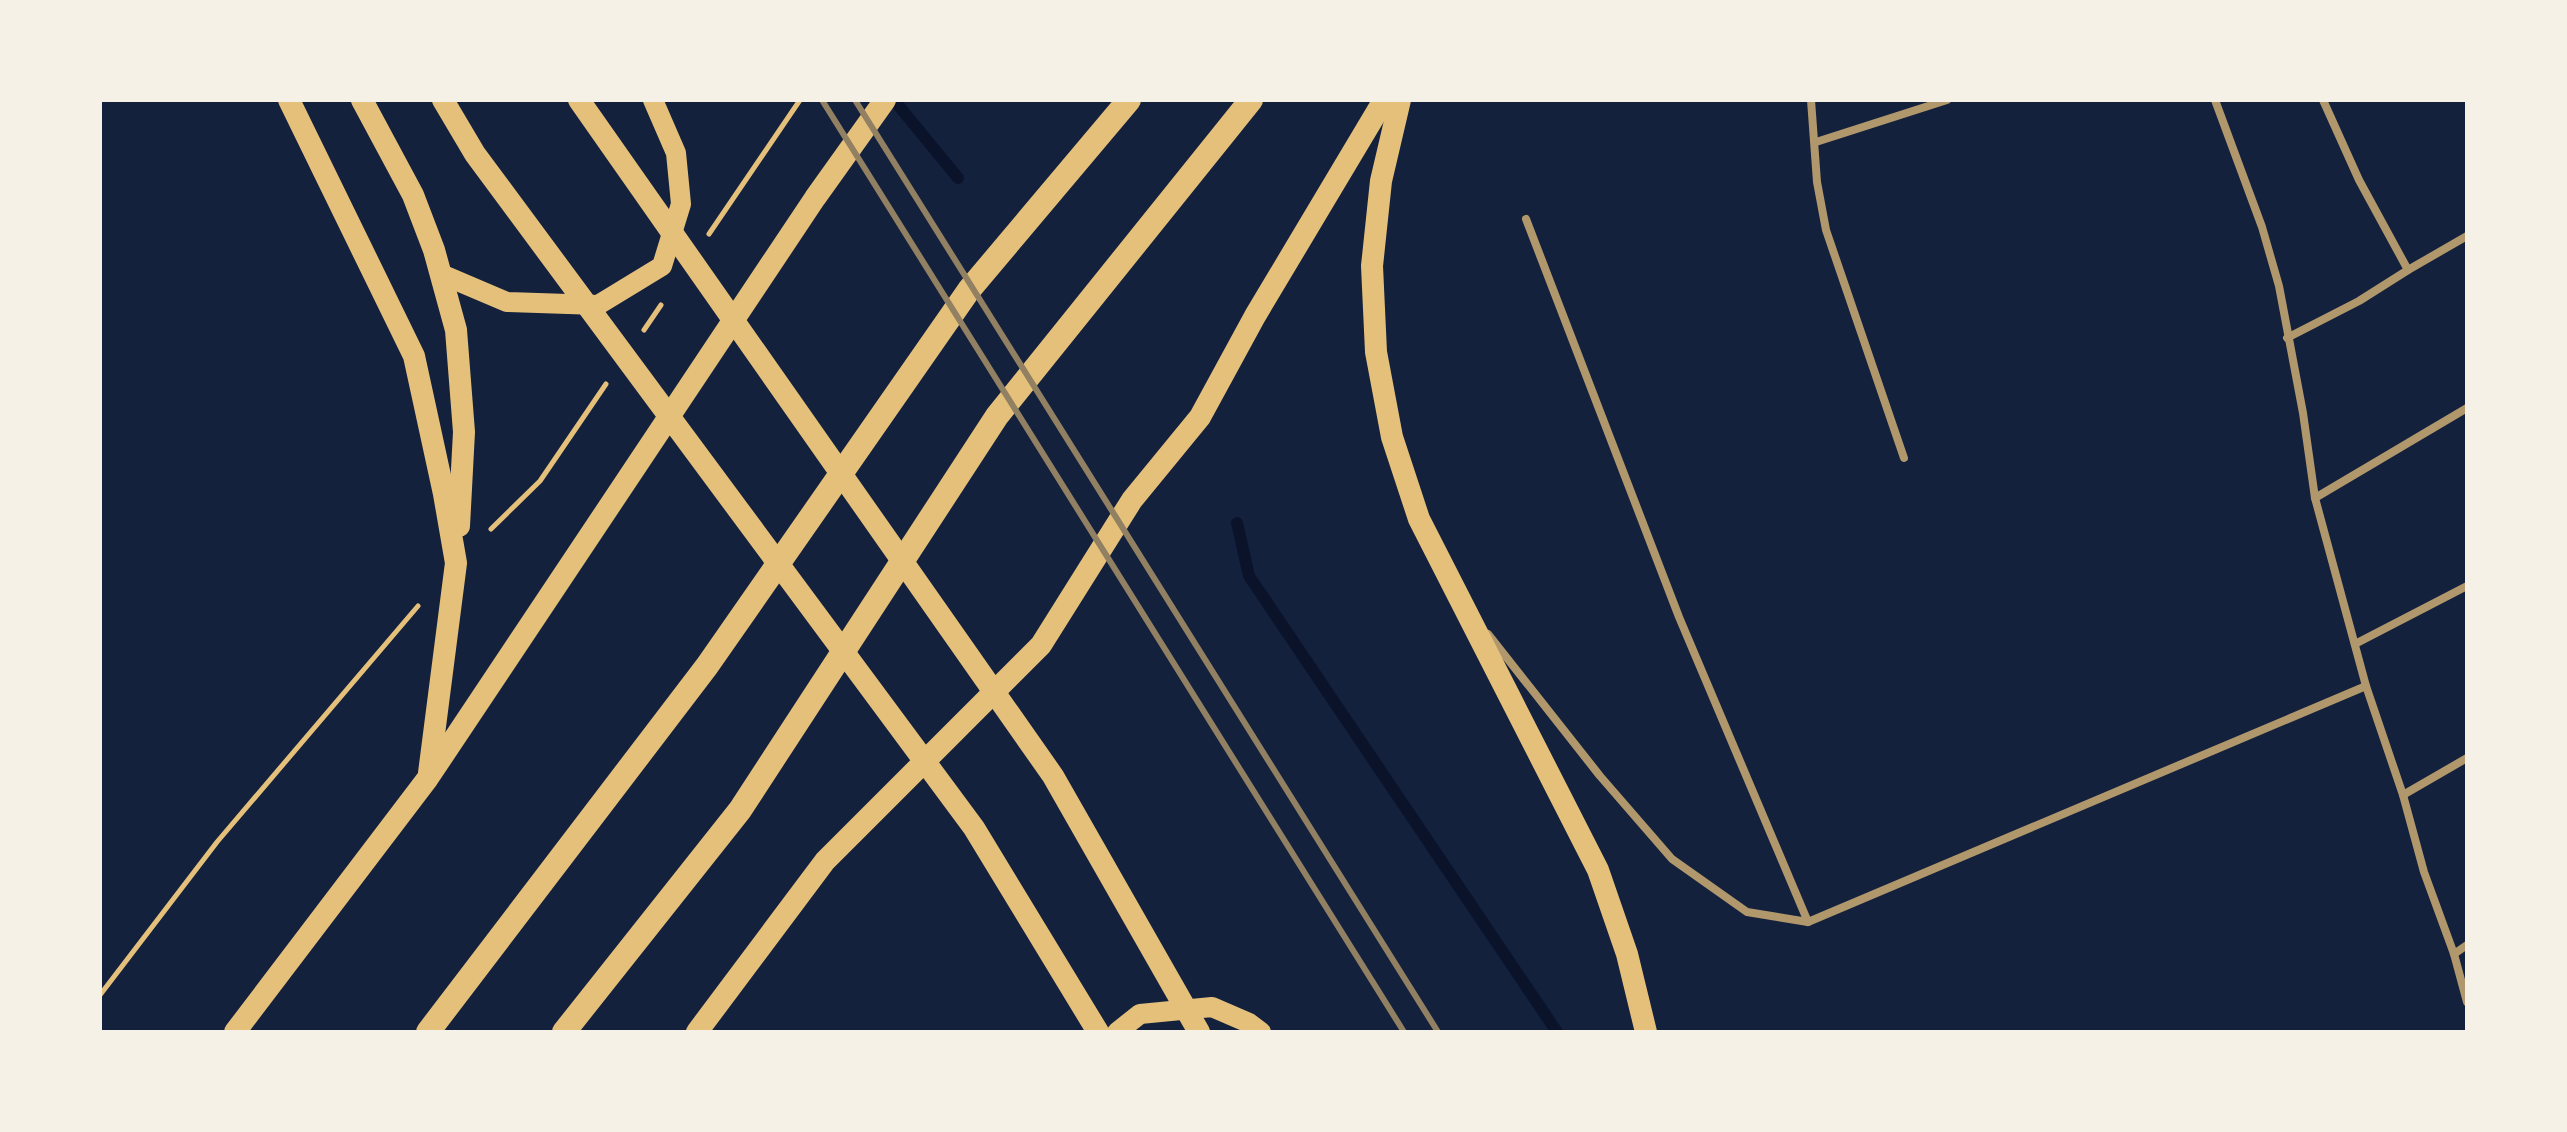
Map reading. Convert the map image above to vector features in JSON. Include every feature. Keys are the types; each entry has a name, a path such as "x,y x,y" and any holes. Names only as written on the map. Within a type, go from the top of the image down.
{"highway":[{"path":"289,100 414,356 456,563"},
{"path":"362,100 413,195 441,274 456,330 464,432 456,563 428,778"},
{"path":"443,100 475,154 974,828 1098,1032"},
{"path":"579,100 1053,776 1199,1032"},
{"path":"235,1032 428,778 815,198 885,100"},
{"path":"428,1032 707,666 969,290 1129,100"},
{"path":"564,1032 740,810 997,416 1251,100"},
{"path":"697,1032 825,861 1041,645 1132,500 1200,417 1255,316 1384,100"},
{"path":"1400,100 1381,181 1372,266 1376,352 1392,437 1419,519 1598,870 1627,954 1646,1032"}],"main road":[{"path":"441,274 507,302 598,305 662,266 681,204 676,153 653,100"},
{"path":"1117,1032 1140,1014 1212,1007 1249,1023 1261,1032"}],"street":[{"path":"1811,100 1817,182 1826,230 1904,458"},
{"path":"1816,142 1947,100"},
{"path":"2215,100 2262,227 2279,286 2315,498 2366,686 2467,1002"},
{"path":"2323,100 2359,180 2408,270"},
{"path":"1526,219 1679,617 1808,922"},
{"path":"2287,338 2359,301 2467,236"},
{"path":"2315,498 2467,408"},
{"path":"2355,644 2467,586"},
{"path":"1457,596 1600,776 1672,859 1747,912 1808,922 2366,686"},
{"path":"2403,795 2467,758"},
{"path":"2454,954 2467,945"}],"path":[{"path":"100,995 217,842 456,563 540,481"}],"waterway":[{"path":"894,100 958,178"},
{"path":"1237,523 1249,576 1557,1032"}],"railway":[{"path":"822,100 1404,1032"},
{"path":"855,100 1438,1032"}]}
